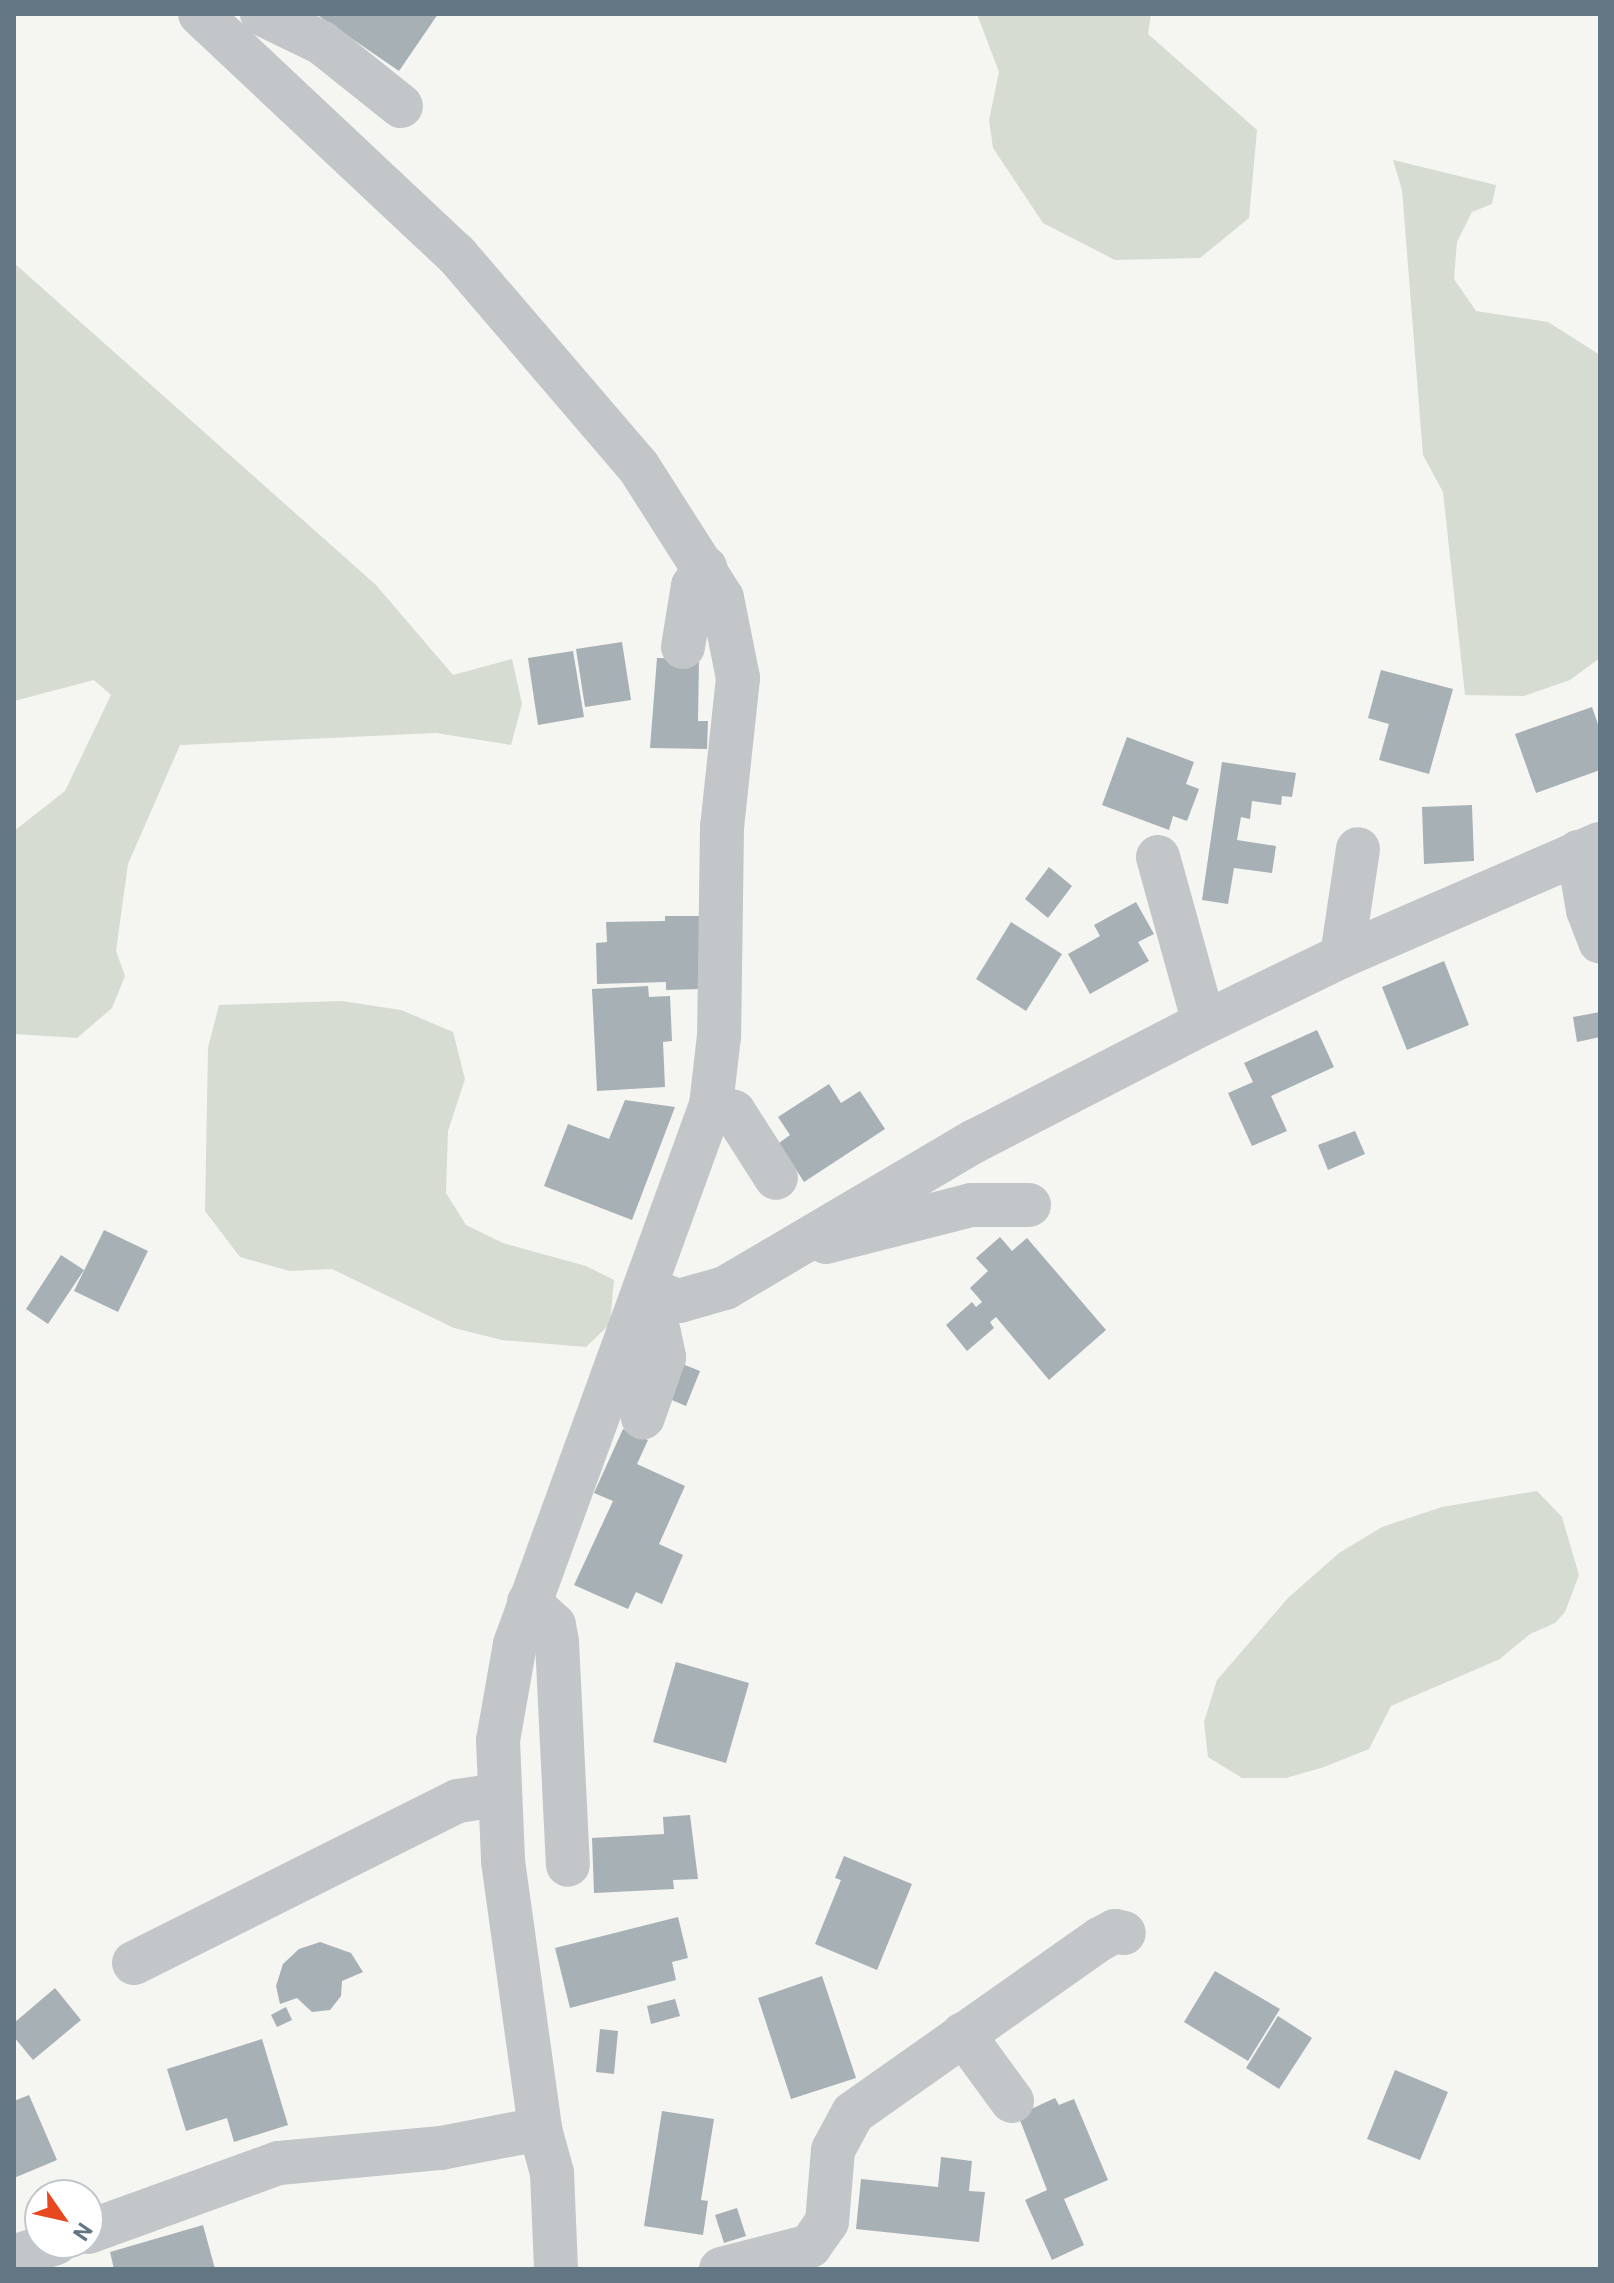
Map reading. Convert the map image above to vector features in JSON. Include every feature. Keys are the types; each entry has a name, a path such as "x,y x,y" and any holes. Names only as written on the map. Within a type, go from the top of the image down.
{"street":[{"path":"200,14 401,197 508,309 638,466 722,598 738,678 722,827 719,1036 711,1105 644,1297 529,1602 506,1686 498,1740 498,1795 513,1948 540,2129 552,2173 556,2269"},
{"path":"262,14 322,43 401,106"},
{"path":"683,647 693,586 705,568"},
{"path":"644,1297 679,1301 725,1288 975,1141 1204,1023 1342,956 1589,848 1588,910 1600,942"},
{"path":"1342,956 1358,849"},
{"path":"1158,857 1204,1023"},
{"path":"1301,976 1331,985 1396,965"},
{"path":"711,1105 734,1112 776,1178"},
{"path":"808,1239 827,1243 867,1235 971,1205 1029,1205"},
{"path":"643,1417 664,1357 659,1333 644,1297"},
{"path":"529,1602 554,1625 557,1642 568,1865"},
{"path":"134,1963 458,1801 498,1795"},
{"path":"721,2269 810,2246 821,2236 830,2200 833,2150 842,2126 867,2101 1100,1939 1115,1931 1124,1933"},
{"path":"963,2034 1012,2101"},
{"path":"104,2226 279,2163 441,2148 540,2129"}],"shaded area":[{"path":"977,14 1151,14 1148,34 1257,130 1249,218 1200,258 1115,260 1043,223 993,148 989,120 999,72"},
{"path":"1393,160 1496,185 1492,204 1472,212 1457,242 1454,279 1476,311 1548,322 1600,355 1600,658 1570,680 1524,696 1465,695 1443,492 1423,455 1402,190"},
{"path":"14,263 376,585 453,675 512,659 522,704 511,745 436,733 180,745 128,864 116,951 125,976 112,1008 77,1038 14,1034 14,831 65,791 111,695 94,680 14,701"},
{"path":"342,1001 401,1010 453,1032 465,1079 448,1131 446,1193 466,1225 503,1243 586,1266 614,1280 610,1324 586,1347 502,1340 454,1328 332,1269 290,1271 240,1257 205,1211 208,1048 219,1005"},
{"path":"1537,1491 1562,1517 1579,1575 1565,1612 1555,1623 1530,1634 1500,1659 1391,1706 1369,1749 1324,1767 1286,1778 1242,1778 1208,1757 1204,1722 1217,1680 1288,1598 1339,1553 1382,1527 1442,1507"}],"building":[{"path":"316,14 438,14 399,71"},
{"path":"622,642 631,700 585,707 576,649"},
{"path":"573,651 584,717 538,725 528,658"},
{"path":"657,658 699,659 698,721 708,721 707,749 650,748"},
{"path":"1381,670 1453,689 1429,774 1379,760 1389,724 1368,718"},
{"path":"1592,707 1600,730 1600,770 1536,793 1515,734"},
{"path":"1127,737 1194,762 1186,784 1199,789 1187,821 1173,816 1169,830 1102,805"},
{"path":"1222,762 1296,773 1292,797 1282,796 1281,805 1252,801 1250,819 1241,817 1237,840 1276,846 1272,873 1234,868 1228,904 1202,900"},
{"path":"1472,805 1474,861 1424,864 1422,807"},
{"path":"1049,867 1072,886 1048,918 1025,899"},
{"path":"1136,902 1154,934 1138,942 1149,961 1090,994 1068,954 1100,936 1094,925"},
{"path":"665,916 701,916 702,989 666,990 666,982 597,984 596,943 607,942 606,922 665,921"},
{"path":"1011,922 1062,954 1026,1011 976,979"},
{"path":"1444,961 1469,1025 1407,1050 1382,987"},
{"path":"648,986 649,997 670,996 672,1041 663,1042 665,1087 597,1091 592,989"},
{"path":"1600,1012 1600,1037 1577,1042 1573,1017"},
{"path":"1317,1030 1334,1067 1271,1096 1287,1131 1252,1146 1228,1093 1253,1082 1244,1063"},
{"path":"829,1084 841,1103 860,1091 885,1129 804,1182 779,1143 790,1135 778,1117"},
{"path":"625,1100 675,1107 632,1220 544,1186 568,1124 609,1139"},
{"path":"1355,1131 1365,1154 1328,1170 1318,1145"},
{"path":"104,1230 148,1251 118,1312 74,1291"},
{"path":"1000,1237 1012,1251 1027,1238 1106,1330 1049,1380 996,1317 990,1322 994,1328 967,1351 946,1325 972,1302 976,1307 982,1302 970,1288 988,1271 976,1258"},
{"path":"61,1255 84,1270 48,1324 26,1309"},
{"path":"680,1363 700,1371 686,1406 667,1398"},
{"path":"623,1429 648,1440 637,1464 685,1486 659,1544 683,1555 662,1604 636,1592 628,1609 574,1585 613,1501 594,1493"},
{"path":"676,1662 749,1683 726,1763 653,1742"},
{"path":"690,1815 698,1879 673,1880 674,1889 594,1893 592,1838 664,1834 663,1817"},
{"path":"844,1856 912,1884 877,1970 815,1944 841,1880 835,1878"},
{"path":"678,1917 688,1958 672,1962 676,1980 570,2008 555,1948"},
{"path":"320,1942 351,1953 363,1972 342,1981 341,1996 330,2010 312,2012 297,1998 280,2004 276,1986 283,1964 299,1949"},
{"path":"1215,1971 1280,2009 1248,2061 1184,2022"},
{"path":"822,1976 856,2078 791,2099 758,1998"},
{"path":"55,1988 81,2020 33,2060 14,2037 14,2023"},
{"path":"675,1999 680,2016 651,2024 647,2006"},
{"path":"286,2007 292,2020 277,2027 271,2015"},
{"path":"1278,2016 1312,2038 1279,2089 1246,2068"},
{"path":"600,2029 618,2031 614,2074 596,2072"},
{"path":"262,2039 288,2125 234,2142 227,2118 186,2131 167,2069"},
{"path":"1395,2070 1448,2092 1420,2160 1367,2139"},
{"path":"29,2095 57,2160 14,2178 14,2101"},
{"path":"1055,2098 1059,2105 1074,2099 1108,2180 1064,2199 1084,2245 1052,2260 1025,2200 1047,2190 1018,2115"},
{"path":"662,2111 714,2119 701,2200 708,2201 703,2235 644,2226"},
{"path":"941,2157 972,2161 969,2191 985,2192 979,2242 856,2229 861,2179 938,2187"},
{"path":"737,2208 746,2236 724,2243 715,2215"},
{"path":"203,2225 215,2269 114,2269 110,2252"}]}
